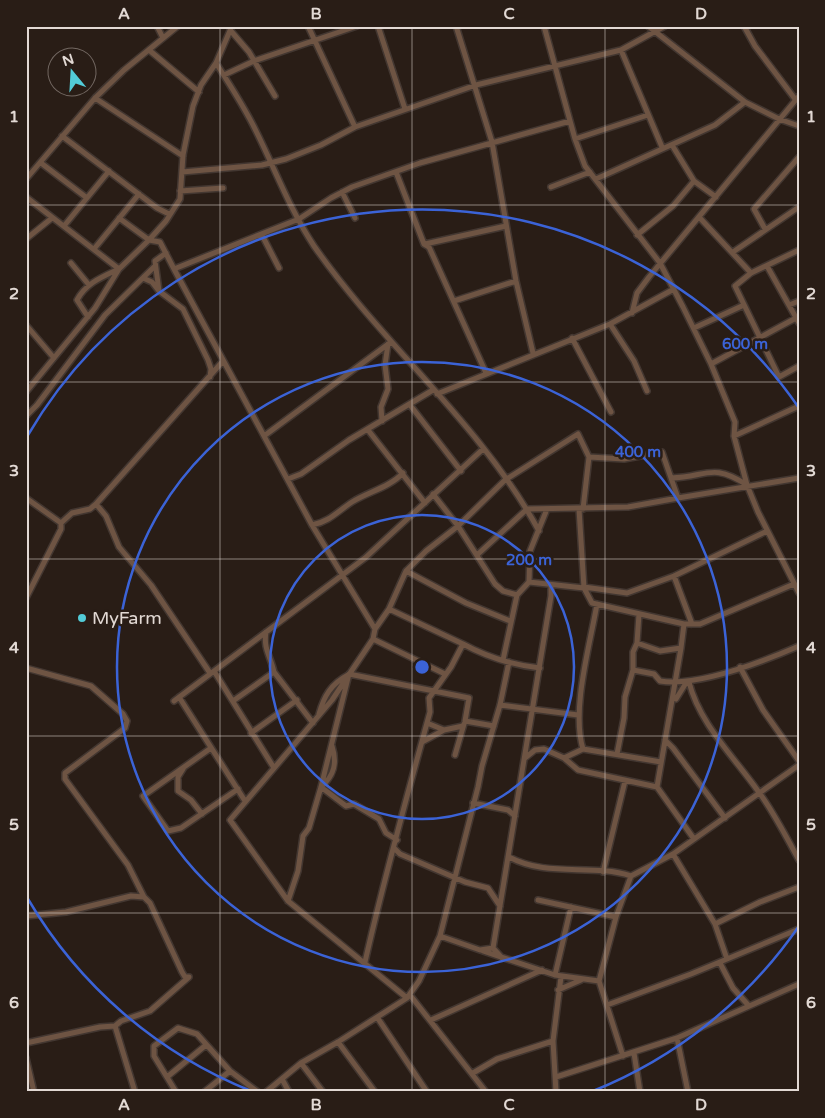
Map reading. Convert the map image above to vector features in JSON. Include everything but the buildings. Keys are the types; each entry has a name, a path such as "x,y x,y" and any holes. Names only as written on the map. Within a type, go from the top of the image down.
{"street":[{"path":"157,26 163,38"},
{"path":"98,95 124,70 178,26"},
{"path":"308,26 355,127"},
{"path":"224,75 254,61 356,26"},
{"path":"378,26 405,109"},
{"path":"456,26 476,85 492,142 516,281 533,353"},
{"path":"544,26 575,139 585,166 660,263 711,364 735,422 744,431"},
{"path":"648,26 745,102 779,119 799,126"},
{"path":"182,172 270,164 321,145 355,127 476,85 548,66 555,67 621,50 655,33 664,26"},
{"path":"632,313 637,293 660,263 797,98 756,46 744,26"},
{"path":"232,29 275,96"},
{"path":"26,392 88,317 119,269 166,221 180,199 183,156 188,128 199,92 216,63 232,29"},
{"path":"149,50 199,92"},
{"path":"621,50 662,147"},
{"path":"216,63 257,132 270,164 299,219 325,260 390,343 435,392 483,449 527,509 539,531"},
{"path":"26,179 95,98 183,156"},
{"path":"596,179 662,147 672,145 715,125 745,102"},
{"path":"575,139 648,115"},
{"path":"174,269 299,219 342,192 396,172 492,142 570,121"},
{"path":"62,136 139,194 169,214"},
{"path":"672,145 694,181 716,197"},
{"path":"765,229 754,209 799,156"},
{"path":"41,162 87,198"},
{"path":"64,226 109,171"},
{"path":"396,172 424,244 429,246 486,373"},
{"path":"551,187 590,172"},
{"path":"637,235 673,206 694,181"},
{"path":"180,191 223,188"},
{"path":"342,192 355,218"},
{"path":"94,249 139,194"},
{"path":"26,197 119,269"},
{"path":"733,252 799,207"},
{"path":"699,217 751,273"},
{"path":"26,239 52,218"},
{"path":"118,218 149,240 160,242 312,524 375,629"},
{"path":"424,244 506,226"},
{"path":"262,235 279,268"},
{"path":"799,250 751,273 735,286 779,377 799,366"},
{"path":"159,291 155,266 157,258 166,253"},
{"path":"71,263 89,285"},
{"path":"26,416 37,405 105,315 155,266"},
{"path":"711,364 797,320 767,266"},
{"path":"88,317 77,300 89,285 119,269"},
{"path":"143,278 152,282 159,291 183,309 208,360 211,369 210,377"},
{"path":"454,301 516,281"},
{"path":"288,479 301,474 349,440 382,420 435,392 610,324 674,289"},
{"path":"788,304 799,301"},
{"path":"694,328 744,305"},
{"path":"610,324 634,361 647,391"},
{"path":"26,325 54,358"},
{"path":"572,338 610,412"},
{"path":"382,420 381,407 388,388 385,365 390,343"},
{"path":"264,436 390,343"},
{"path":"26,598 61,529 61,523 72,513 90,509 96,504 165,428 186,400 210,377 223,361"},
{"path":"410,405 461,472"},
{"path":"734,436 799,406"},
{"path":"735,422 734,436 748,485 767,531 799,593"},
{"path":"368,430 426,502"},
{"path":"486,1092 431,1020 408,997 288,900 230,820 245,800 332,700 373,639 375,629 388,609 406,570 426,551 458,526 505,480 578,434 589,457 581,509 584,588 588,599 596,604 639,614 664,618 684,624 700,624 794,584"},
{"path":"245,800 176,699 365,558 433,494 461,472 483,449"},
{"path":"589,457 624,459 662,452 678,498"},
{"path":"671,478 718,471 731,474 748,485"},
{"path":"312,524 332,517 352,502 397,480 403,473"},
{"path":"477,555 527,509 628,507 748,485 799,478"},
{"path":"433,494 458,526 495,584 503,591 517,595"},
{"path":"26,498 61,523"},
{"path":"96,504 106,516 119,547 151,585 197,656 212,672 232,701 274,768"},
{"path":"266,1092 302,1063 408,997 440,936 500,704 510,621 517,595 529,582 530,551 547,509"},
{"path":"529,582 550,586 627,593 674,576 767,531"},
{"path":"406,570 466,603 510,621"},
{"path":"674,576 692,624"},
{"path":"493,948 540,668 551,596 550,586"},
{"path":"582,749 578,715 596,604"},
{"path":"388,609 484,655 540,668"},
{"path":"617,754 624,718 625,697 633,670 633,652 637,643 639,614"},
{"path":"657,787 676,684 684,624"},
{"path":"266,632 266,652 272,662 274,672 313,723"},
{"path":"373,639 445,674"},
{"path":"637,643 660,651 681,648"},
{"path":"364,962 430,712 429,698 463,644"},
{"path":"633,670 654,674 660,681 676,684 740,667 799,646"},
{"path":"740,667 763,710 799,761"},
{"path":"26,668 91,686 122,714 126,721 125,728 65,773 65,779 128,866 144,897 150,904 182,972 185,977 189,977 150,1011 121,1020 115,1026 100,1027 26,1043"},
{"path":"232,701 274,672"},
{"path":"288,900 298,871 304,836 309,828 321,787 349,674"},
{"path":"319,716 324,697 338,680 349,674 469,698 455,754"},
{"path":"671,710 687,682"},
{"path":"687,682 698,707 724,747 760,793 799,860"},
{"path":"251,733 297,700"},
{"path":"332,700 341,708"},
{"path":"500,704 578,715"},
{"path":"427,722 444,730"},
{"path":"422,742 444,730 464,724 494,726"},
{"path":"665,740 725,818"},
{"path":"321,787 332,774 335,765 331,745"},
{"path":"211,748 143,796 168,831 181,828 238,789"},
{"path":"524,758 535,750 544,749 564,758 578,770 657,787 694,839"},
{"path":"564,758 582,749 661,762"},
{"path":"185,766 178,777 178,791 191,800 202,814"},
{"path":"509,857 535,868 603,872 631,876 673,854 799,766"},
{"path":"603,872 625,781"},
{"path":"321,787 346,806 354,804 379,819 386,832 397,840"},
{"path":"473,803 508,810 516,816"},
{"path":"508,810 517,806"},
{"path":"395,848 400,854 456,878 488,888 500,907"},
{"path":"673,854 715,924 727,959"},
{"path":"623,1056 599,981 616,917 631,876"},
{"path":"715,924 760,902 799,887"},
{"path":"26,916 66,912 131,896 144,897"},
{"path":"538,900 616,917"},
{"path":"556,1092 553,1041 558,976 571,907"},
{"path":"607,1005 720,962 799,929"},
{"path":"440,936 558,976 599,981"},
{"path":"480,950 493,948"},
{"path":"493,948 502,958"},
{"path":"720,962 733,988 750,1006"},
{"path":"431,1020 542,970"},
{"path":"558,990 582,980"},
{"path":"556,1077 677,1038 799,984"},
{"path":"377,1017 427,1092"},
{"path":"115,1026 135,1092"},
{"path":"176,1092 154,1056 154,1046 178,1028 197,1034 230,1071 258,1092"},
{"path":"677,1038 688,1092"},
{"path":"473,1073 497,1059 553,1041"},
{"path":"338,1042 375,1092"},
{"path":"167,1077 206,1045"},
{"path":"634,1052 640,1092"},
{"path":"26,1058 34,1092"},
{"path":"302,1063 323,1092"},
{"path":"204,1092 230,1071"},
{"path":"282,1079 289,1092"}],"place":[{"name":"MyFarm","path":"82,618"}]}
